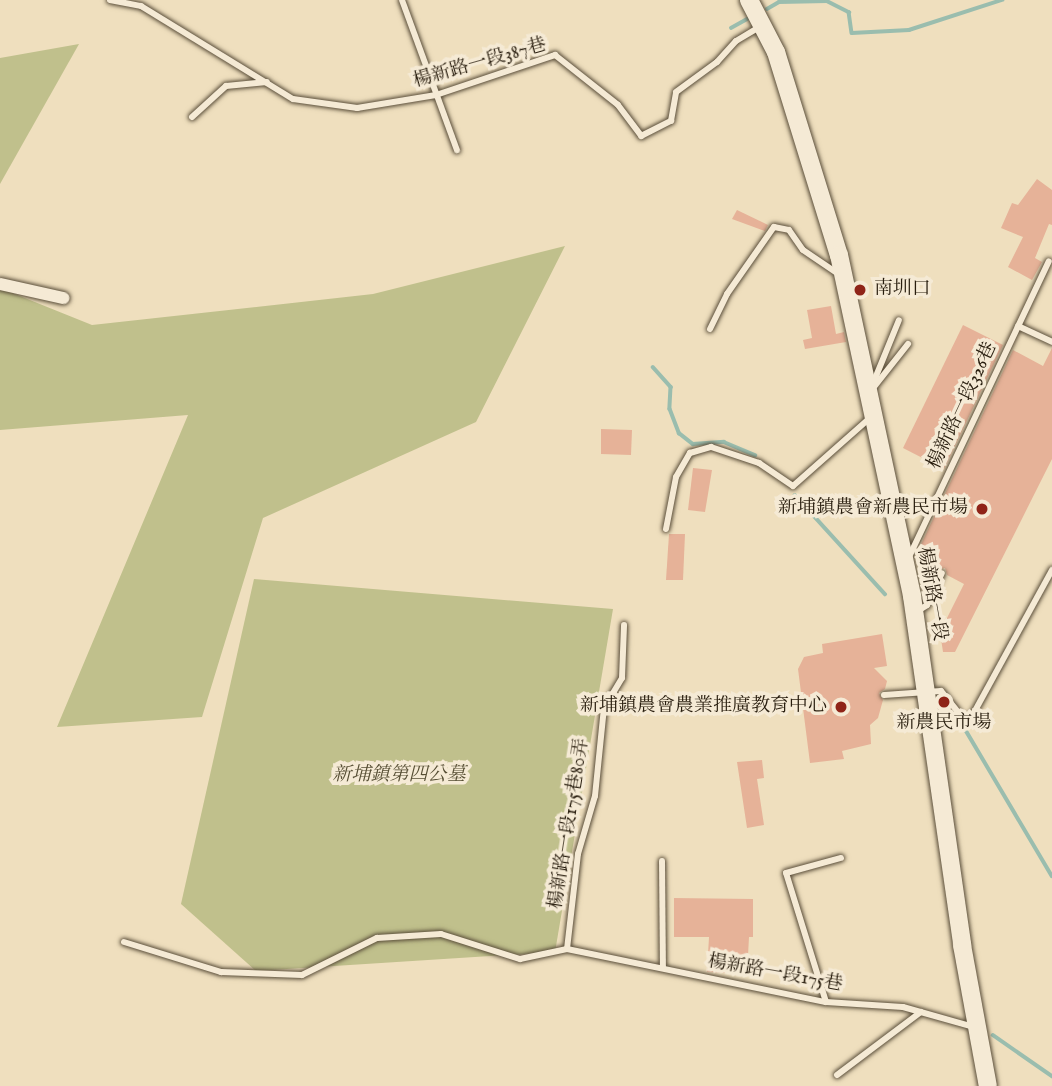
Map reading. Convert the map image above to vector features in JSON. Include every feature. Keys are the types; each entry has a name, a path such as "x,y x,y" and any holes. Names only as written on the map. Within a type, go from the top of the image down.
{"main road":[{"name":"楊新路一段","path":"749,0 776,52 844,278 914,613 988,1086"}],"street":[{"path":"0,284 63,298"}],"lane":[{"name":"楊新路一段387巷","path":"110,0 141,6 293,99 357,108 436,95 555,55 618,105 641,136 671,121 676,92 717,62 736,41 762,25"},
{"path":"402,0 457,150"},
{"path":"192,117 226,86 267,82"},
{"path":"710,329 727,294 775,227 789,230 803,250 844,278"},
{"name":"楊新路一段326巷","path":"905,565 1049,261"},
{"path":"869,394 899,320"},
{"path":"1018,326 1052,342"},
{"path":"869,394 908,344"},
{"path":"666,529 676,477 690,453 711,447 759,463 793,486 874,415"},
{"path":"884,695 925,690 941,691 962,717 971,718 1052,570"},
{"path":"914,613 927,605 942,573"},
{"name":"楊新路一段175巷80弄","path":"567,949 578,854 595,796 604,708 622,678 624,625"},
{"path":"826,1002 786,873 841,858"},
{"path":"662,861 663,968"},
{"path":"124,942 221,971 302,975 377,938 441,934 520,960 567,949"},
{"name":"楊新路一段175巷","path":"567,949 826,1002 903,1007 977,1028"},
{"path":"837,1075 921,1012"}],"green space":[{"path":"79,44 0,184 0,58"},
{"path":"565,246 476,422 263,518 202,717 57,727 188,415 0,430 0,288 92,325 373,294"},
{"name":"新埔鎮第四公墓","path":"254,579 613,609 555,952 256,971 181,904"}],"building":[{"path":"1037,179 1052,190 1052,225 1049,224 1035,258 1042,262 1032,280 1008,267 1023,237 1001,228 1012,203 1018,205"},
{"path":"737,210 768,225 765,231 732,219"},
{"path":"831,306 836,334 844,332 846,342 805,349 803,340 812,338 807,310"},
{"path":"963,325 1003,345 944,469 903,448"},
{"name":"新埔鎮農會新農民市場","path":"1052,348 1052,459 955,652 943,652 940,632 964,584 947,575 945,568 937,570 915,557 1013,350 1043,366"},
{"path":"601,429 632,430 631,455 601,454"},
{"path":"693,468 712,470 705,512 688,510"},
{"path":"669,534 685,534 683,580 666,580"},
{"name":"新埔鎮農會農業推廣教育中心","path":"882,634 887,666 874,668 887,681 885,689 879,693 883,700 878,718 870,725 871,744 842,751 844,759 810,763 798,669 804,657 823,653 822,644"},
{"path":"762,760 764,778 757,779 764,825 747,828 737,762"},
{"path":"674,898 753,899 753,937 749,937 747,974 707,972 709,937 674,937"}],"waterway":[{"path":"767,9 779,2 827,1 849,12 852,33 909,30 1002,0"},
{"path":"731,28 747,19"},
{"path":"653,367 671,387 670,409 679,433 693,444 724,442 755,455"},
{"path":"795,495 885,594"},
{"path":"964,727 1052,876"},
{"path":"993,1035 1052,1076"}],"place":[{"name":"南圳口","path":"860,290"},
{"name":"新埔鎮農會新農民市場","path":"982,509"},
{"name":"新農民市場","path":"944,702"},
{"name":"新埔鎮農會農業推廣教育中心","path":"841,707"}]}
